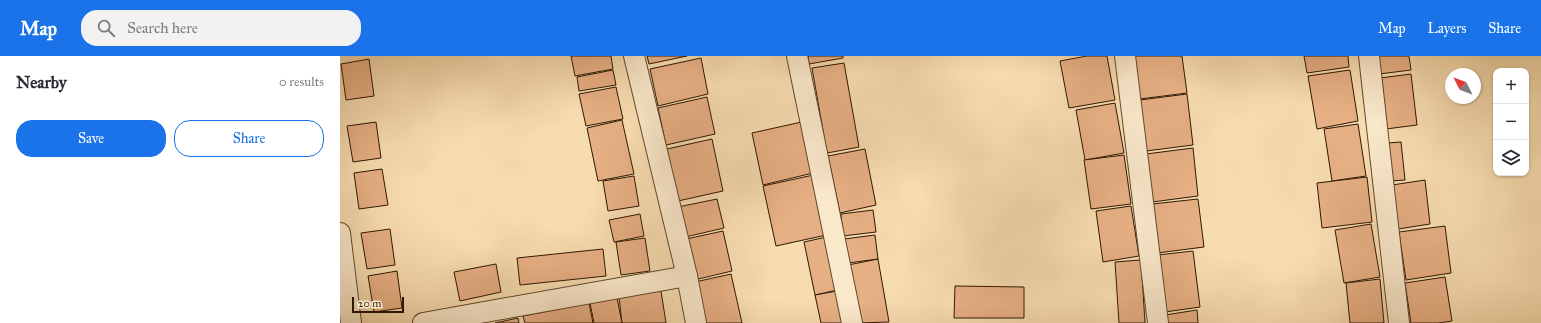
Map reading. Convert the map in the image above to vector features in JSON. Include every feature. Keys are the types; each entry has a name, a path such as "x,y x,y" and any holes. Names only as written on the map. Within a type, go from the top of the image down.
{"street":[{"path":"634,56 687,276 696,323"},
{"path":"797,56 852,323"},
{"path":"1125,56 1158,323"},
{"path":"1369,56 1399,323"},
{"path":"340,233 352,323"},
{"path":"423,323 687,276"}],"building":[{"path":"571,56 611,56 613,69 575,76"},
{"path":"647,56 687,56 649,64"},
{"path":"808,56 843,56 843,58 809,64"},
{"path":"1087,56 1107,56 1115,100 1069,108 1060,61"},
{"path":"1135,56 1182,56 1187,93 1140,99"},
{"path":"1304,56 1348,56 1349,67 1307,73"},
{"path":"1376,56 1409,56 1411,70 1379,74"},
{"path":"701,58 708,94 658,106 650,69"},
{"path":"369,59 374,96 346,100 341,64"},
{"path":"844,63 859,147 827,153 812,68"},
{"path":"613,70 616,85 579,91 577,77"},
{"path":"1350,70 1358,121 1317,129 1308,76"},
{"path":"1411,74 1417,125 1386,129 1380,78"},
{"path":"616,87 623,119 586,126 579,94"},
{"path":"1187,94 1193,145 1146,151 1140,100"},
{"path":"707,97 715,134 666,145 658,108"},
{"path":"1115,103 1124,153 1085,160 1076,110"},
{"path":"622,120 634,174 598,181 587,128"},
{"path":"806,121 817,172 763,185 752,133"},
{"path":"376,122 381,158 353,162 347,126"},
{"path":"1358,124 1366,176 1332,181 1324,129"},
{"path":"712,139 723,191 678,201 667,149"},
{"path":"1401,142 1405,180 1390,181 1387,143"},
{"path":"1193,148 1198,196 1152,202 1146,154"},
{"path":"865,149 876,205 840,213 828,156"},
{"path":"1124,155 1131,204 1091,209 1084,160"},
{"path":"382,169 388,205 359,209 354,173"},
{"path":"818,174 831,234 776,246 763,186"},
{"path":"634,176 639,206 608,211 603,181"},
{"path":"1367,177 1372,222 1322,228 1317,183"},
{"path":"1425,180 1430,224 1398,229 1392,185"},
{"path":"717,199 724,228 685,237 678,207"},
{"path":"1198,199 1204,247 1157,253 1152,204"},
{"path":"1131,206 1139,256 1103,262 1096,211"},
{"path":"873,210 876,232 843,236 841,214"},
{"path":"640,214 644,236 614,242 609,220"},
{"path":"1371,224 1380,277 1344,283 1335,230"},
{"path":"1445,226 1451,273 1406,280 1399,232"},
{"path":"390,229 395,265 367,269 361,233"},
{"path":"723,231 732,271 694,280 686,239"},
{"path":"875,235 878,259 848,263 844,239"},
{"path":"831,236 842,289 815,295 804,242"},
{"path":"645,238 650,271 621,275 616,242"},
{"path":"603,249 606,276 520,285 517,258"},
{"path":"1193,251 1200,307 1165,312 1158,255"},
{"path":"878,259 889,322 858,323 848,265"},
{"path":"1141,260 1145,323 1119,323 1115,262"},
{"path":"496,264 501,292 460,301 454,272"},
{"path":"397,271 402,308 374,312 368,276"},
{"path":"731,274 742,323 704,323 695,282"},
{"path":"1445,277 1452,321 1438,323 1411,323 1405,283"},
{"path":"1380,279 1384,323 1350,323 1346,283"},
{"path":"955,286 1024,287 1024,318 954,318"},
{"path":"842,290 849,323 821,323 815,295"},
{"path":"661,291 666,323 622,323 619,297"},
{"path":"617,298 622,323 594,323 590,303"},
{"path":"589,303 593,323 525,323 523,316"},
{"path":"1197,310 1198,323 1166,323 1165,315"},
{"path":"518,318 519,323 495,323"}]}
